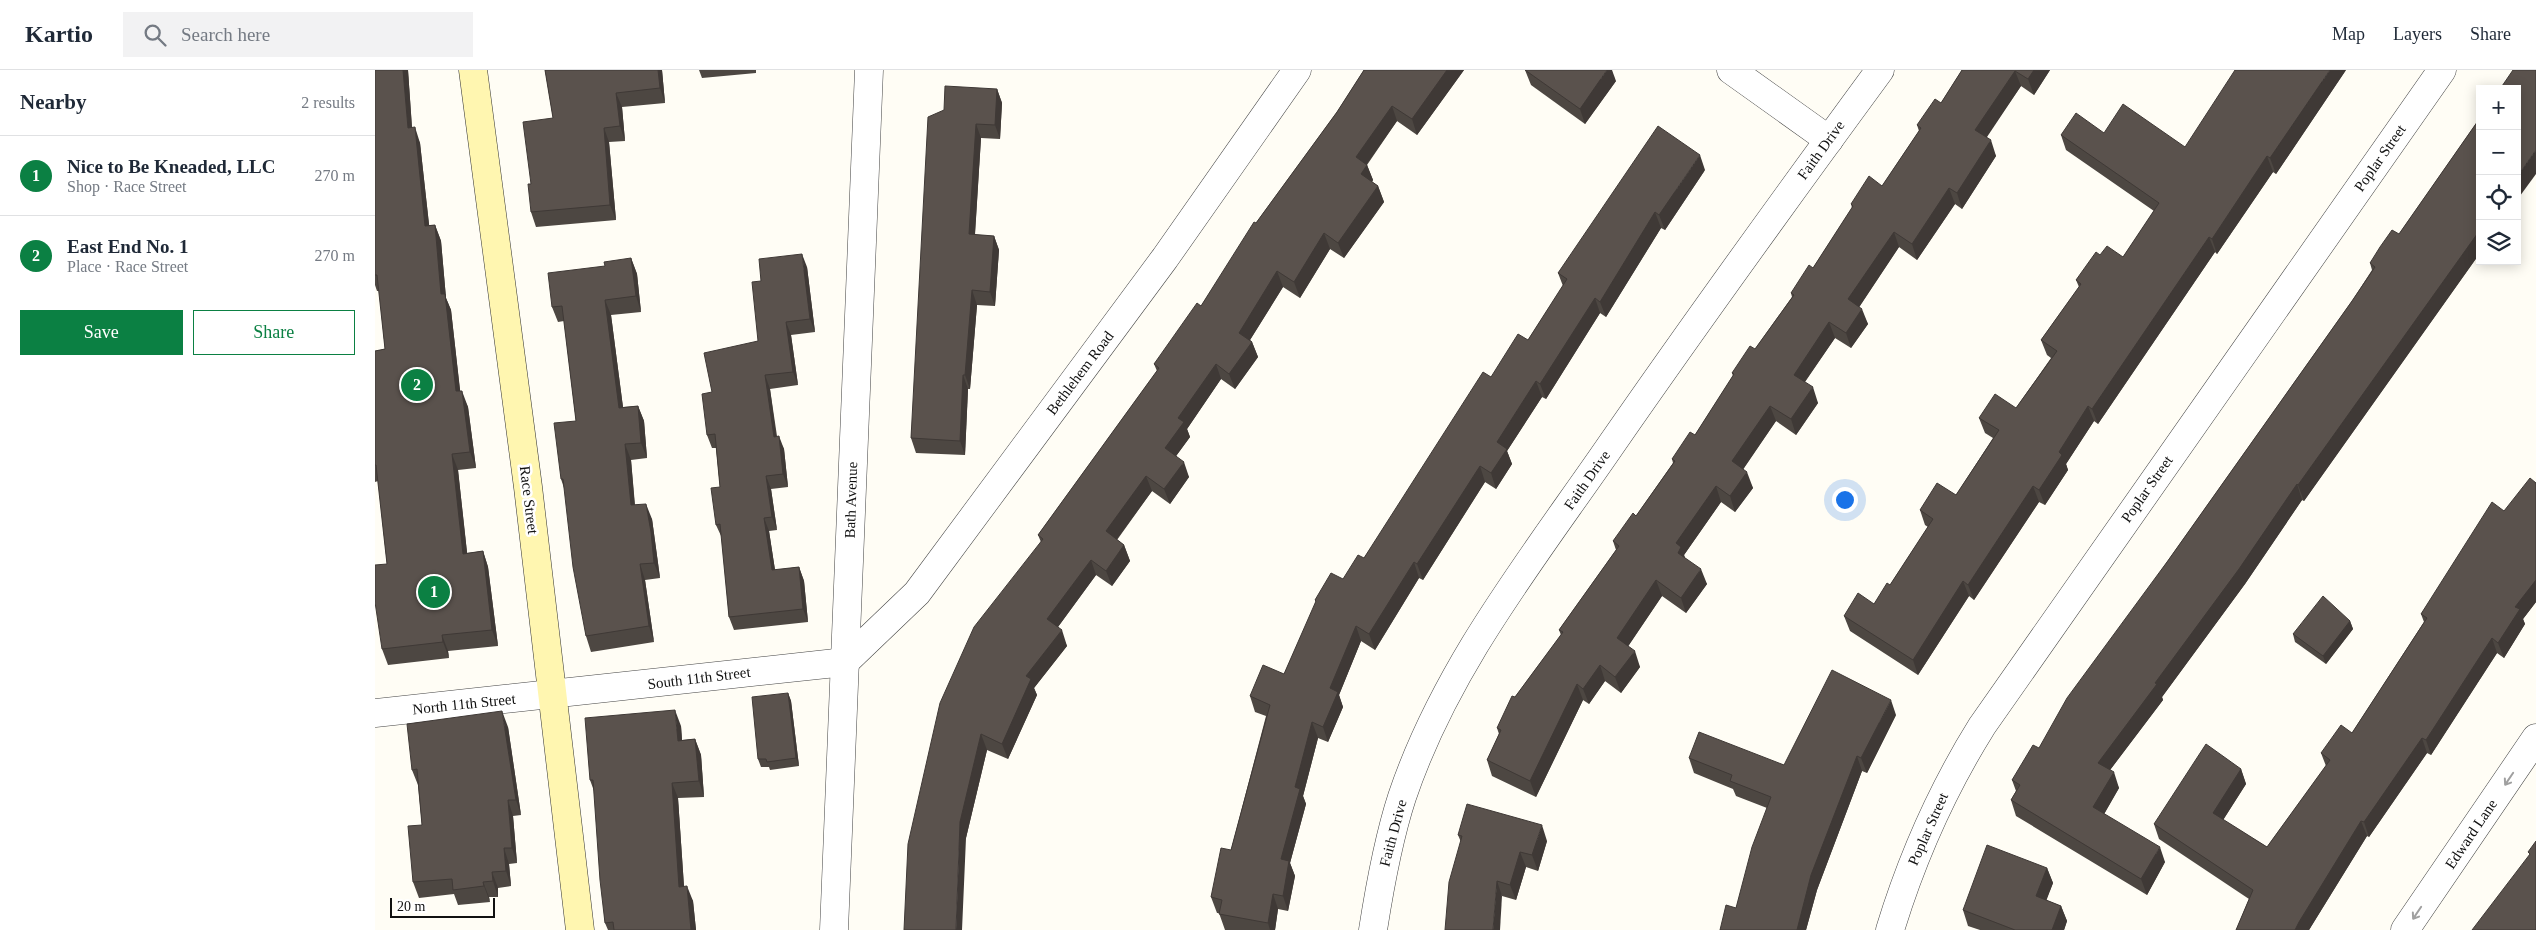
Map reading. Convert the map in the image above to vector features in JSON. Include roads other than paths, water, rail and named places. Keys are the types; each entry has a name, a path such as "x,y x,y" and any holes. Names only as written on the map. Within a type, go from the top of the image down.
{"main road":[{"name":"Race Street","path":"473,70 553,695 580,930"}],"street":[{"name":"Bath Avenue","path":"834,930 869,70"},
{"name":"Bethlehem Road","path":"845,662 917,593 1165,258 1297,70"},
{"path":"1731,70 1829,140"},
{"name":"Faith Drive","path":"1373,930 1384,865 1402,797 1430,727 1463,661 1694,324 1880,70"},
{"name":"Poplar Street","path":"1890,930 1905,882 1939,802 1982,726 2442,70"},
{"name":"South 11th Street","path":"553,695 845,662"},
{"name":"North 11th Street","path":"375,713 553,695"},
{"name":"Edward Lane","path":"2405,930 2536,738"}],"place":[{"name":"East End No. 1","path":"417,385"},
{"name":"Nice to Be Kneaded, LLC","path":"434,592"}]}
